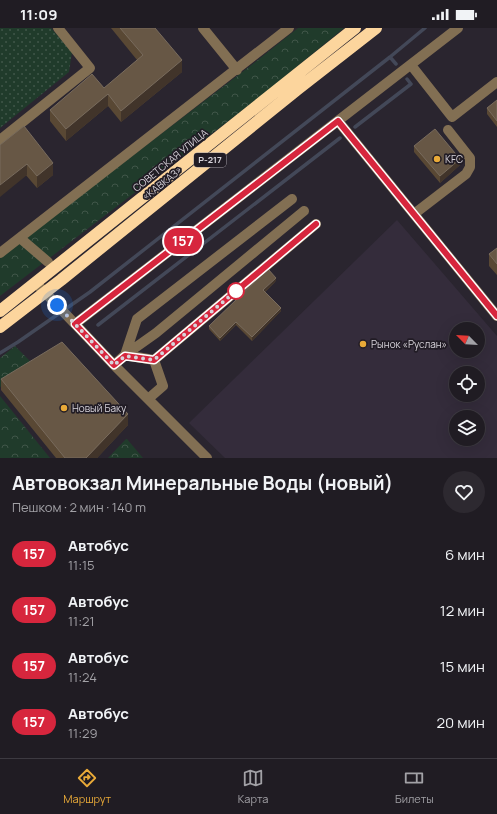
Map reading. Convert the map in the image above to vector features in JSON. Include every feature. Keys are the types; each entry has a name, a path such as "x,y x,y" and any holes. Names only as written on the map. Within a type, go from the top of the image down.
{"highway":[{"name":"СОВЕТСКАЯ УЛИЦА","path":"0,311 40,287 355,28"},
{"name":"«КАВКАЗ»","path":"0,327 40,287 61,280 299,88 376,28"}],"street":[{"path":"0,140 90,68 58,28"},
{"path":"203,28 236,70"},
{"path":"0,253 289,28"},
{"path":"75,324 458,28"},
{"path":"411,65 452,117 497,82"},
{"path":"338,121 497,316"},
{"path":"414,214 466,174 470,167 470,158 448,130"},
{"path":"125,356 137,319 292,199"},
{"path":"114,365 156,333 304,211"},
{"path":"125,356 154,360 316,224"},
{"path":"20,238 48,262"},
{"path":"40,287 114,365 207,458"},
{"path":"148,399 163,386 154,360"}],"shaded area":[{"name":"Рынок «Руслан»","path":"397,220 485,322 449,322 449,358 485,358 485,322 497,336 497,458 225,458 189,423"}],"green space":[{"path":"0,28 51,28 72,52 69,72 0,128"},
{"path":"298,28 344,28 266,92 0,296 0,257"},
{"path":"15,346 34,365 0,387 0,358"},
{"path":"0,396 50,458 0,458"},
{"path":"126,439 143,458 108,458"}],"building":[{"path":"120,28 155,28 182,60 121,111 108,94 66,129 50,110 92,74 104,88 143,55"},
{"path":"497,100 497,121 487,108"},
{"path":"24,126 53,163 37,176 27,164 0,185 0,145"},
{"name":"KFC","path":"435,129 460,159 440,176 414,146"},
{"path":"497,248 497,264 489,254"},
{"path":"268,269 276,278 263,290 281,308 252,337 236,322 220,338 209,326"},
{"name":"Новый Баку","path":"62,342 128,414 86,458 65,458 1,379"}],"waterway":[{"path":"396,64 390,57 425,28"},
{"path":"0,353 90,292 390,57"},
{"path":"355,127 411,84 407,79"},
{"path":"98,325 340,138"}],"bus line":[{"name":"157","path":"316,224 154,360 125,356 114,365 75,324 338,121 497,316"}],"place":[{"name":"KFC","path":"437,159"},
{"name":"Рынок «Руслан»","path":"363,344"},
{"name":"Новый Баку","path":"64,408"}],"route":[{"path":"57,305 114,365 125,356 154,360 236,291"}]}
